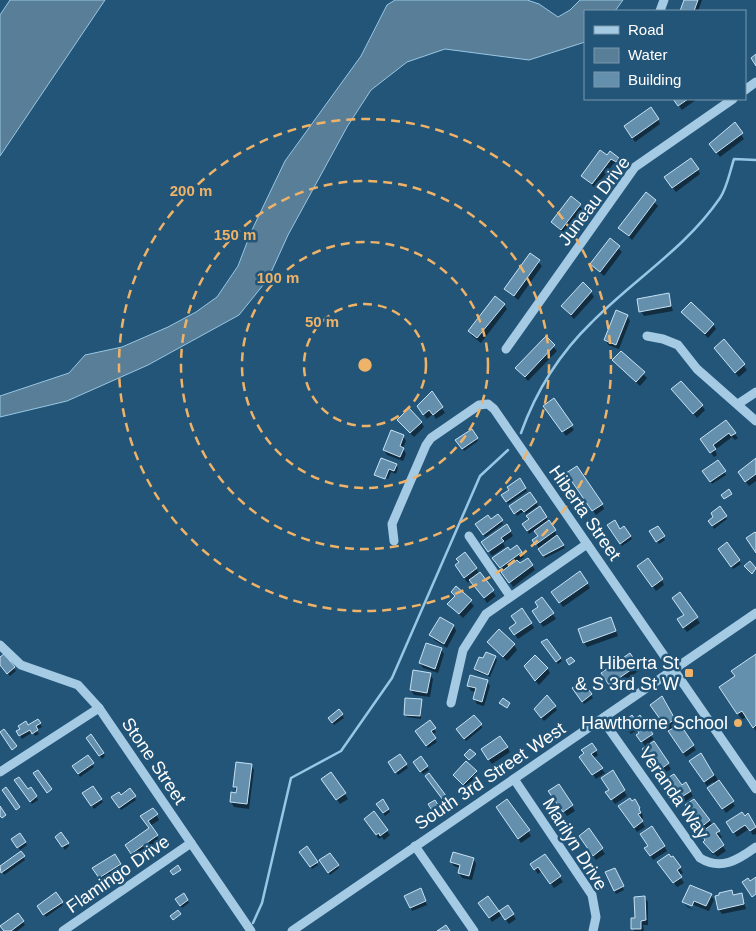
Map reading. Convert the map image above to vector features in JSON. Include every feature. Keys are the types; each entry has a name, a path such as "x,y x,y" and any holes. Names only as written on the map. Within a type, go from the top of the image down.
{"street":[{"name":"Juneau Drive","path":"506,349 635,167 732,100"},
{"path":"647,336 663,338 678,345 697,369 756,421"},
{"path":"738,404 756,392"},
{"name":"Hiberta Street","path":"394,541 392,524 426,446 436,434 483,404 494,409 756,789"},
{"path":"469,536 510,596"},
{"path":"451,703 463,650 486,614 587,544"},
{"name":"South 3rd Street West","path":"292,931 756,613"},
{"name":"Stone Street","path":"0,645 21,665 78,685 99,708 251,931"},
{"path":"0,772 99,708"},
{"name":"Veranda Way","path":"602,719 700,858 713,864 727,864 756,847"},
{"name":"Marilyn Drive","path":"514,779 592,894 596,918 594,931"},
{"name":"Flamingo Drive","path":"63,931 190,843"},
{"path":"415,846 474,931"}],"water":[{"path":"10,0 105,0 0,156 0,15"},
{"path":"395,0 527,0 539,4 558,17 570,10 580,0 623,0 616,10 584,10 584,42 529,60 445,49 407,62 371,90 347,127 288,235 268,279 239,315 148,365 67,401 0,417 0,396 69,373 85,355 122,347 168,327 196,312 217,297 238,266 251,232 285,161 361,56 387,5"}],"building":[{"path":"684,0 698,0 694,10 680,10"},
{"path":"756,54 756,66 751,58"},
{"path":"674,100 687,100 678,106"},
{"path":"651,107 659,119 632,138 624,126"},
{"path":"735,122 743,133 716,153 709,144"},
{"path":"600,150 607,155 610,151 619,158 616,162 611,159 592,184 581,176"},
{"path":"691,158 699,169 672,188 664,177"},
{"path":"646,192 656,200 629,236 618,228"},
{"path":"571,196 581,204 561,230 551,222"},
{"path":"610,238 620,246 600,272 590,264"},
{"path":"530,253 540,260 514,296 504,289"},
{"path":"583,282 592,291 571,315 561,306"},
{"path":"669,293 671,306 639,312 637,299"},
{"path":"495,296 505,304 477,338 468,331"},
{"path":"691,302 714,324 705,334 681,312"},
{"path":"616,310 628,315 616,345 604,340"},
{"path":"546,336 555,345 525,377 515,368"},
{"path":"724,339 745,364 735,373 714,348"},
{"path":"621,351 645,372 636,382 612,360"},
{"path":"681,381 703,405 693,414 671,389"},
{"path":"432,391 443,407 433,415 429,410 423,415 417,406"},
{"path":"554,398 573,425 562,432 543,406"},
{"path":"409,408 422,422 410,433 397,420"},
{"path":"726,420 736,433 731,436 729,433 713,445 716,449 710,453 700,439"},
{"path":"472,429 478,438 462,449 455,440"},
{"path":"391,430 404,435 400,446 404,448 400,457 383,450"},
{"path":"381,458 397,464 394,471 389,469 385,479 374,475"},
{"path":"756,458 756,474 745,482 738,472"},
{"path":"718,460 726,471 710,482 702,471"},
{"path":"577,466 603,504 592,511 566,473"},
{"path":"520,478 526,488 506,502 501,495 509,490 507,487"},
{"path":"729,489 732,494 724,499 721,495"},
{"path":"530,492 537,502 524,512 521,509 514,514 509,506"},
{"path":"540,506 547,517 527,531 522,524 529,519 526,516"},
{"path":"720,506 727,516 712,526 708,521 713,517 711,513"},
{"path":"498,514 503,520 483,535 475,524 488,515 491,519"},
{"path":"549,520 556,530 535,545 532,540 538,536 534,531"},
{"path":"615,520 620,529 624,526 631,536 620,544 607,525"},
{"path":"507,524 511,531 501,538 504,541 488,552 481,542"},
{"path":"658,526 665,536 656,542 649,531"},
{"path":"756,533 756,553 746,538"},
{"path":"557,535 564,545 543,556 538,549"},
{"path":"727,542 740,560 731,567 718,549"},
{"path":"517,545 522,552 500,568 492,558 508,547 510,550"},
{"path":"465,552 477,568 464,578 455,565 459,562 456,559"},
{"path":"528,558 533,565 509,583 501,572 517,560 520,563"},
{"path":"648,558 663,579 652,587 637,566"},
{"path":"750,561 756,568 752,574 744,566"},
{"path":"580,571 588,583 559,603 551,592"},
{"path":"480,572 494,590 484,598 469,580"},
{"path":"456,586 472,600 459,614 447,604 455,596 451,592"},
{"path":"680,592 698,617 683,628 677,619 684,615 672,598"},
{"path":"542,597 554,613 540,623 532,611 538,607 535,602"},
{"path":"522,608 532,623 514,635 509,628 516,623 511,616"},
{"path":"440,617 454,625 444,644 429,635"},
{"path":"611,617 616,631 583,643 578,629"},
{"path":"499,629 515,644 503,657 487,642"},
{"path":"547,639 561,658 556,662 541,642"},
{"path":"426,643 442,648 435,669 419,663"},
{"path":"486,652 496,656 488,675 474,669 479,657 483,658"},
{"path":"630,653 638,665 609,685 601,673"},
{"path":"4,654 15,667 7,674 0,665 0,657"},
{"path":"756,654 756,725 753,728 742,711 737,714 719,687 735,676 731,671"},
{"path":"535,655 548,668 535,681 524,666"},
{"path":"571,657 575,661 569,665 566,660"},
{"path":"413,670 431,673 427,693 410,690"},
{"path":"470,675 488,680 482,702 473,699 476,688 467,686"},
{"path":"582,681 592,694 582,702 572,688"},
{"path":"547,695 556,706 541,718 534,709"},
{"path":"662,696 675,719 665,726 650,705"},
{"path":"405,698 422,699 420,716 404,715"},
{"path":"503,698 510,703 507,708 499,703"},
{"path":"339,709 343,714 332,723 328,718"},
{"path":"474,715 482,724 464,739 456,729"},
{"path":"632,715 635,719 640,715 653,734 641,742 636,735 639,733 634,725 627,730 622,723"},
{"path":"38,719 41,723 36,726 38,730 32,734 30,730 19,736 16,731 20,729 18,726 26,721 28,725"},
{"path":"430,720 436,728 431,731 436,738 426,746 415,731"},
{"path":"680,724 694,745 683,753 668,731"},
{"path":"4,729 17,746 12,750 0,732"},
{"path":"91,734 104,753 99,756 86,738"},
{"path":"500,736 508,747 488,760 481,749"},
{"path":"654,741 669,763 660,770 655,763 650,765 643,754 645,753 642,749"},
{"path":"592,743 597,750 591,754 603,768 592,775 579,757 584,753 581,750"},
{"path":"470,749 476,754 469,760 464,755"},
{"path":"701,753 714,775 704,782 689,761"},
{"path":"400,754 407,764 395,773 388,762"},
{"path":"88,755 94,763 78,774 72,766"},
{"path":"421,756 428,766 420,772 413,762"},
{"path":"466,761 477,771 463,785 453,775"},
{"path":"236,762 252,764 247,804 230,802 231,792 236,793 237,787 233,787"},
{"path":"38,770 52,789 47,793 33,773"},
{"path":"613,770 625,790 611,800 605,792 609,790 601,778"},
{"path":"331,772 346,793 336,800 321,779"},
{"path":"429,773 447,797 443,800 425,776"},
{"path":"674,774 682,785 686,782 691,791 677,800 664,786 666,784 663,781"},
{"path":"19,777 28,789 31,787 37,796 30,802 14,780"},
{"path":"719,780 734,801 722,809 707,788"},
{"path":"559,784 573,805 563,812 548,791"},
{"path":"93,786 102,799 91,806 82,793"},
{"path":"6,787 20,807 16,810 2,790"},
{"path":"130,788 136,796 119,808 111,797 119,792 121,795"},
{"path":"630,798 632,801 635,799 641,813 638,814 643,821 634,828 618,806"},
{"path":"383,799 389,809 383,813 376,804"},
{"path":"507,799 530,830 518,839 496,807"},
{"path":"694,799 710,820 699,829 697,826 694,827 686,816 691,813 685,805"},
{"path":"435,800 440,808 433,812 428,804"},
{"path":"0,806 6,815 2,818 0,816"},
{"path":"153,808 158,814 148,821 158,835 131,854 125,845 149,828 140,816"},
{"path":"374,811 388,830 380,836 379,833 376,835 364,819"},
{"path":"742,812 745,816 748,813 756,827 750,831 745,825 733,833 726,822"},
{"path":"714,823 720,831 716,833 724,845 713,853 703,842 705,840 700,833"},
{"path":"652,826 665,846 650,856 644,848 648,846 640,834"},
{"path":"589,828 603,848 593,856 579,836"},
{"path":"61,832 69,843 62,847 55,837"},
{"path":"20,833 26,842 17,848 11,839"},
{"path":"307,846 318,862 310,867 299,852"},
{"path":"21,851 25,856 1,873 0,866"},
{"path":"453,852 474,858 469,876 458,873 460,865 450,862"},
{"path":"330,853 339,865 328,873 319,860"},
{"path":"115,854 121,864 99,878 92,868"},
{"path":"545,854 561,876 550,884 538,867 534,870 530,864"},
{"path":"669,854 671,857 673,856 681,867 677,870 682,877 673,883 657,862"},
{"path":"178,865 181,870 173,875 170,871"},
{"path":"615,868 624,886 614,891 605,872"},
{"path":"756,877 756,894 752,897 742,882 748,878 750,881"},
{"path":"690,885 712,894 706,906 694,901 692,906 682,902"},
{"path":"421,888 426,901 410,908 404,896"},
{"path":"732,890 733,895 742,893 744,904 718,910 715,896"},
{"path":"56,892 63,902 43,915 37,906"},
{"path":"184,893 188,900 180,906 175,899"},
{"path":"488,896 499,911 489,918 478,903"},
{"path":"645,896 646,920 641,921 641,929 631,929 631,918 635,918 634,897"},
{"path":"508,905 514,914 505,920 499,911"},
{"path":"178,910 181,914 173,920 170,916"},
{"path":"18,913 24,921 11,931 4,931 0,926"},
{"path":"446,925 450,931 437,931"}],"waterway":[{"path":"521,433 534,402 550,373 580,334 608,306 675,248 706,216 722,194 734,159 756,160"},
{"path":"253,923 262,903 291,778 341,751 392,678 480,476 508,450"}],"place":[{"name":"Hiberta St & S 3rd St W","path":"689,673"},
{"name":"Hawthorne School","path":"738,723"}]}
